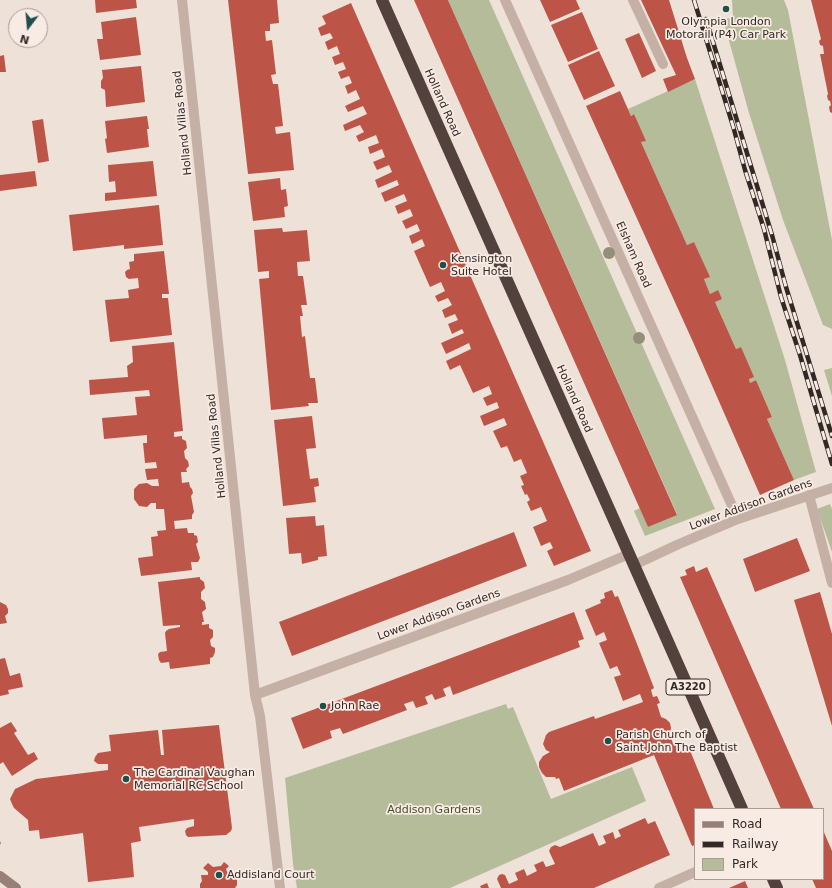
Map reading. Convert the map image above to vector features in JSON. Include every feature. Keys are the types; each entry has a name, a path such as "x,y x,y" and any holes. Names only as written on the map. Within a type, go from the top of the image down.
{"highway":[{"name":"Holland Road","path":"382,0 742,808"}],"street":[{"name":"Holland Villas Road","path":"182,0 255,695 260,716 280,888"},
{"name":"Elsham Road","path":"505,0 738,520"},
{"path":"634,0 663,64"},
{"name":"Lower Addison Gardens","path":"634,565 679,544 738,520 832,488"},
{"path":"814,494 832,583"},
{"name":"Lower Addison Gardens","path":"255,695 568,580 629,554"},
{"path":"659,888 694,872"},
{"path":"0,876 16,888"}],"green space":[{"path":"448,0 489,0 715,509 645,536 634,511 640,508 648,527 677,514"},
{"path":"732,0 784,0 788,10 832,240 832,329 823,325 783,220 749,113 723,19 733,18"},
{"path":"695,79 785,360 816,472 794,480 767,419 772,417 756,380 750,383 741,347 736,349 715,302 718,290 710,294 704,279 709,276 694,242 687,245 641,142 645,140 634,114 631,116 628,109"},
{"path":"832,368 832,396 824,370"},
{"path":"830,504 832,509 832,552 817,509"},
{"name":"Addison Gardens","path":"506,704 508,709 513,707 551,799 632,767 646,801 450,888 297,888 293,864 285,778"}],"building":[{"path":"95,0 136,0 137,8 96,13"},
{"path":"228,0 277,0 279,23 270,24 270,31 265,31 266,41 272,40 276,74 271,75 273,84 278,84 283,126 275,127 276,134 290,132 294,170 248,174"},
{"path":"414,0 448,0 677,515 648,527"},
{"path":"540,0 576,0 580,9 550,22"},
{"path":"641,0 669,0 695,79 668,92 663,79 676,75"},
{"path":"811,0 832,0 832,113 830,112 829,107 831,105 827,96 828,94 820,54 824,54 823,46 820,45 819,41 821,39"},
{"path":"351,3 591,551 554,566 547,551 553,548 550,542 541,546 533,527 547,521 541,507 531,511 527,502 530,500 527,494 525,495 521,486 524,485 520,476 527,473 521,459 514,462 507,446 501,448 493,431 507,425 504,418 484,426 480,416 499,408 497,402 487,406 483,398 492,394 489,386 473,393 460,365 450,370 446,361 471,349 469,343 446,354 441,343 464,333 462,329 452,334 448,324 458,320 455,314 445,318 442,310 452,305 448,298 438,302 435,296 445,291 441,282 430,287 414,251 425,246 422,239 412,244 409,236 420,231 417,224 406,229 402,221 413,216 410,209 398,214 395,206 407,201 404,194 385,202 381,193 399,185 397,180 378,188 375,180 392,172 389,165 377,170 373,162 385,157 382,149 370,154 368,147 379,143 376,135 359,142 356,136 364,132 360,125 345,131 343,125 367,114 363,106 348,112 345,106 360,99 356,90 348,94 345,86 352,83 349,76 341,79 338,72 346,69 343,62 335,65 332,57 340,54 337,46 328,50 325,42 333,38 330,33 321,36 318,28 326,24 322,16"},
{"path":"582,12 598,49 568,62 551,25"},
{"path":"136,17 141,55 100,60 97,39 103,39 101,22"},
{"path":"639,33 656,71 642,78 625,39"},
{"path":"599,51 615,86 584,100 568,65"},
{"path":"4,55 6,72 0,72 0,56"},
{"path":"141,66 145,102 106,107 105,90 101,88 101,81 103,78 102,70"},
{"path":"620,91 631,116 634,114 646,141 641,142 687,245 694,242 710,277 704,279 710,294 718,290 722,299 715,302 736,349 741,347 754,377 749,379 750,383 756,380 772,417 767,419 794,480 760,495 693,342 586,106"},
{"path":"147,116 149,147 107,153 105,121"},
{"path":"43,119 49,161 38,163 32,121"},
{"path":"153,161 157,196 105,201 105,193 116,192 115,181 109,182 108,165"},
{"path":"35,171 37,186 0,191 0,175"},
{"path":"280,178 281,190 286,189 288,206 284,207 285,217 253,221 248,182"},
{"path":"159,205 163,245 124,249 124,245 73,251 69,215"},
{"path":"282,228 283,232 307,230 310,261 297,262 298,276 303,276 307,305 301,305 303,316 300,316 302,337 305,336 310,378 315,378 318,403 308,403 309,406 271,410 259,279 269,278 269,271 258,272 254,230"},
{"path":"164,251 169,294 162,294 162,298 168,298 172,335 110,342 105,300 129,298 128,290 139,288 138,278 129,279 126,277 125,272 130,269 129,262 134,261 134,254"},
{"path":"174,342 183,431 174,432 174,437 182,436 182,439 186,441 187,448 184,451 185,458 188,461 189,466 186,469 187,472 181,472 182,483 189,482 192,489 193,493 191,496 194,512 192,519 174,521 175,529 187,528 188,533 194,533 194,535 197,536 198,542 196,544 200,558 198,562 191,562 192,570 141,576 138,558 153,556 151,537 158,536 157,531 166,530 164,509 156,509 156,503 151,503 147,507 139,506 134,499 134,489 139,484 147,483 152,486 159,486 158,479 147,480 145,469 157,468 156,462 145,463 143,443 147,443 147,435 104,439 102,418 137,415 135,397 150,396 149,390 90,395 89,380 128,377 127,366 133,362 132,346"},
{"path":"312,416 316,448 306,449 310,479 318,478 319,486 314,487 316,502 283,506 274,420"},
{"path":"315,516 316,526 324,525 327,556 318,557 318,560 302,564 301,553 289,554 286,518"},
{"path":"514,532 527,566 292,656 279,622"},
{"path":"797,538 810,571 755,592 743,559"},
{"path":"694,566 696,572 707,567 814,808 781,808 680,577 687,575 685,570"},
{"path":"200,577 200,579 204,582 205,588 201,592 201,599 205,602 206,609 202,612 204,622 202,622 202,625 209,624 209,628 213,630 213,637 210,640 211,646 215,648 215,652 213,657 210,658 210,664 170,669 169,662 161,663 158,654 160,652 167,651 166,631 180,627 180,625 163,626 158,582"},
{"path":"612,590 615,597 618,596 654,688 651,690 653,697 657,696 660,703 657,704 661,717 670,723 670,734 673,744 676,743 680,751 689,748 714,808 694,808 694,845 692,846 654,755 564,791 559,778 556,779 555,777 546,777 539,767 539,762 543,756 550,752 546,750 543,744 546,735 549,732 594,716 595,719 643,702 640,694 623,701 614,677 621,675 617,666 610,669 599,643 607,640 604,632 596,636 585,610 601,603 600,600 605,598 604,593"},
{"path":"820,592 832,634 832,726 794,600"},
{"path":"0,602 6,605 8,609 8,613 5,616 7,623 0,624"},
{"path":"574,612 584,639 578,641 580,647 453,695 450,686 443,689 446,696 435,700 432,694 425,697 428,704 416,708 413,701 404,704 407,710 343,734 340,728 330,731 332,738 303,749 291,718"},
{"path":"5,658 10,676 20,673 23,687 8,690 9,694 0,696 0,659"},
{"path":"11,722 17,731 14,733 28,755 34,752 38,759 12,776 3,762 0,764 0,728"},
{"path":"219,725 232,828 231,831 226,835 188,837 185,831 187,828 194,826 194,819 139,827 141,841 131,843 134,877 88,882 83,833 40,839 39,830 29,831 28,820 14,808 10,799 15,789 36,779 108,770 108,764 98,764 94,761 98,753 111,751 109,735 158,730 161,755 164,755 162,730"},
{"path":"645,818 648,824 655,821 670,855 594,888 501,888 497,879 499,875 505,875 509,884 518,880 515,873 524,869 527,876 537,871 534,865 543,861 546,867 555,864 549,851 551,847 555,845 560,847 593,833 599,846 606,843 603,836 613,832 615,839 621,836 618,830"},
{"path":"824,832 832,851 832,888 816,888 812,880 824,880"},
{"name":"Addisland Court","path":"224,862 229,866 226,869 227,872 233,872 234,878 237,880 237,885 235,888 200,888 202,881 201,875 208,875 208,872 203,868 208,863 213,867 221,866"},
{"path":"745,881 748,888 729,888"},
{"path":"487,883 489,888 481,888 480,886"}],"railway":[{"path":"694,0 764,229 781,297 800,355 832,464"},
{"path":"706,19 832,436"}],"place":[{"name":"Olympia London Motorail (P4) Car Park","path":"726,9"},
{"name":"Kensington Suite Hotel","path":"443,265"},
{"name":"John Rae","path":"323,706"},
{"name":"Parish Church of Saint John The Baptist","path":"608,741"},
{"name":"The Cardinal Vaughan Memorial RC School","path":"126,779"},
{"name":"Addisland Court","path":"219,875"}]}
